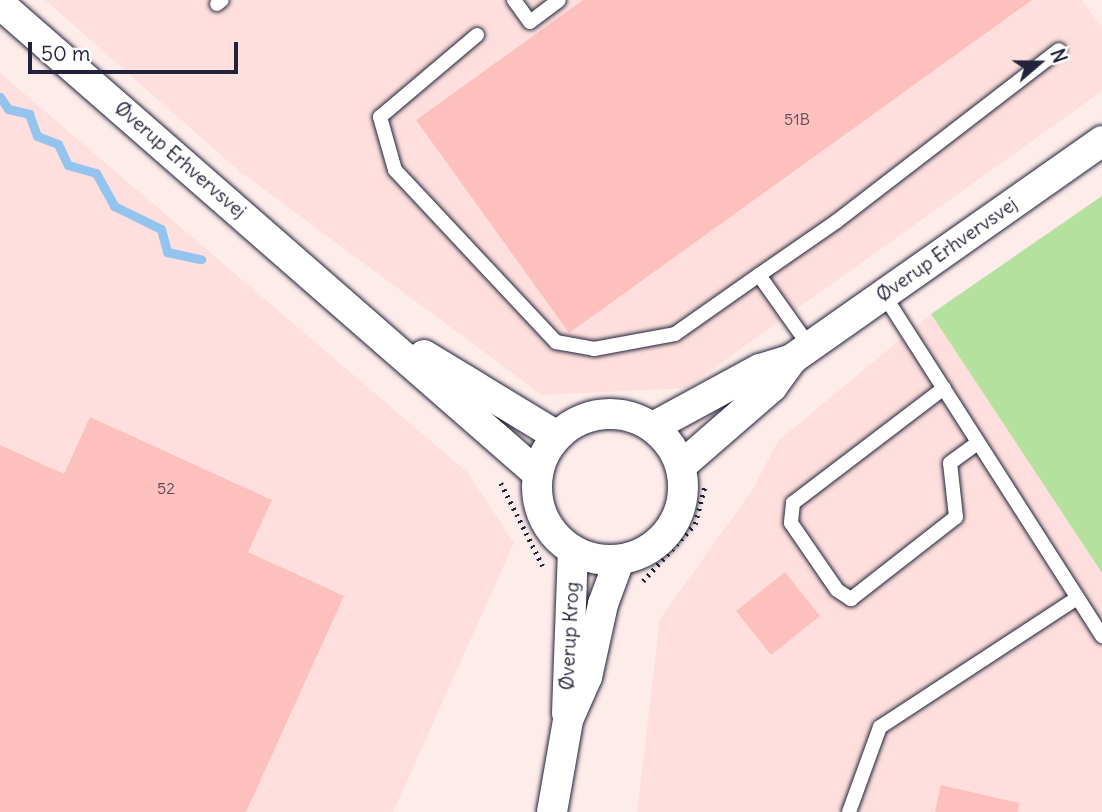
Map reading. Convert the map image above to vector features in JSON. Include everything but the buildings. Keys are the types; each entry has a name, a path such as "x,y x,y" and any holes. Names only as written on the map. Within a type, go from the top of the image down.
{"street":[{"name":"Øverup Erhvervsvej","path":"0,4 361,316 538,474"},
{"name":"Øverup Erhvervsvej","path":"653,427 760,369 801,353 1102,141"},
{"name":"Øverup Erhvervsvej","path":"361,316 557,436"},
{"name":"Øverup Erhvervsvej","path":"681,466 772,387 801,353"},
{"path":"593,415 634,417 653,427 670,444 681,466 681,504 664,538 644,554 619,561 596,560 573,551 543,519 537,497 538,474 557,436 593,415"},
{"name":"Øverup Krog","path":"552,812 568,720 573,551"},
{"name":"Øverup Krog","path":"568,720 587,677 603,604 619,561"}],"lane":[{"path":"514,0 530,22 559,0"},
{"path":"477,35 380,117 395,170 556,342 594,349 675,334 837,221 1059,50"},
{"path":"759,275 801,353"},
{"path":"884,295 1102,636"},
{"path":"944,388 793,503 791,523 837,590 851,599 956,517 950,463 978,443"},
{"path":"849,812 880,727 1077,598"}],"shaded area":[{"path":"45,0 1082,0 1102,28 1102,91 686,388 542,395 239,171"},
{"path":"0,73 467,472 514,543 393,812 0,812"},
{"path":"931,314 1102,573 1102,812 637,812 660,619 753,489 778,441"}],"green space":[{"path":"1102,196 1102,573 931,314"}],"waterway":[{"path":"0,97 8,109 29,114 37,136 58,144 68,165 96,173 114,206 161,229 167,252 201,259"}]}
